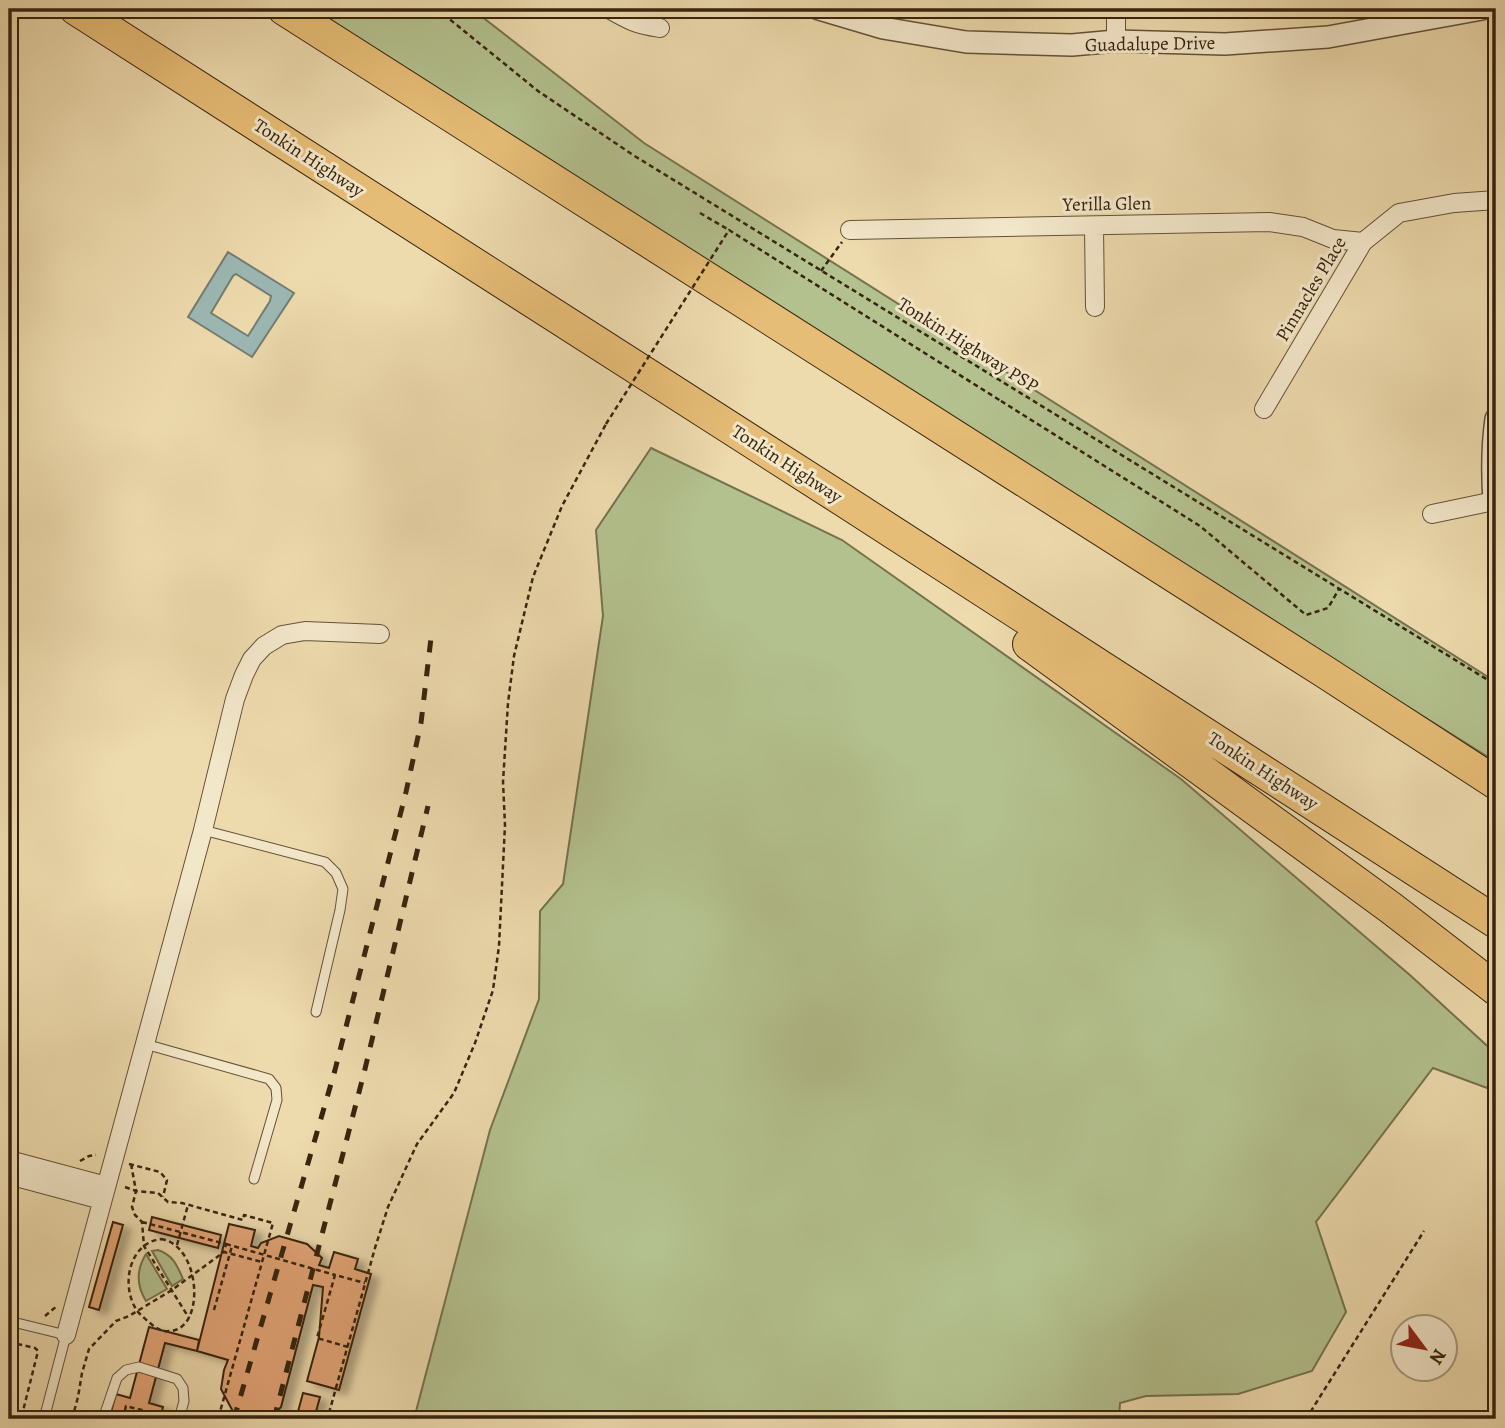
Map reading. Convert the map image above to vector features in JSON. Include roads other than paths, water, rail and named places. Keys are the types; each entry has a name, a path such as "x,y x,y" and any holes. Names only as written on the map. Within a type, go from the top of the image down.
{"highway":[{"name":"Tonkin Highway","path":"76,9 1496,922"},
{"path":"284,9 1496,783"},
{"path":"843,500 972,603 1391,908 1496,989"},
{"path":"1325,672 1496,762"}],"street":[{"path":"609,9 635,23 660,28"},
{"name":"Guadalupe Drive","path":"819,9 883,27 966,42 1072,46 1116,41 1225,44 1328,37 1482,9"},
{"path":"1116,9 1116,41"},
{"name":"Pinnacles Place","path":"1264,409 1363,242 1399,213 1454,203 1496,200"},
{"name":"Yerilla Glen","path":"850,230 1269,222 1303,227 1333,239 1363,242"},
{"path":"1094,226 1095,307"},
{"path":"1432,514 1495,503 1492,447 1496,419"},
{"path":"66,1335 203,830 235,699 244,675 252,659 264,646 282,635 305,631 380,634"},
{"path":"9,1160 104,1193"},
{"path":"9,1175 104,1193"}],"lane":[{"path":"203,830 308,856 325,862 336,873 343,889 340,910 316,1012"},
{"path":"145,1044 269,1079 276,1088 277,1100 254,1179"},
{"path":"9,1321 66,1335 44,1419"},
{"path":"103,1419 117,1378 126,1370 139,1367 177,1379 183,1388 184,1401 179,1419"}],"water":[{"path":"228,252 294,293 252,357 188,317","holes":["236,274 271,296 248,336 211,313"]}],"railway":[{"path":"234,1419 335,1070 406,792 421,723 431,638"},
{"path":"274,1419 364,1073 428,806"}]}
